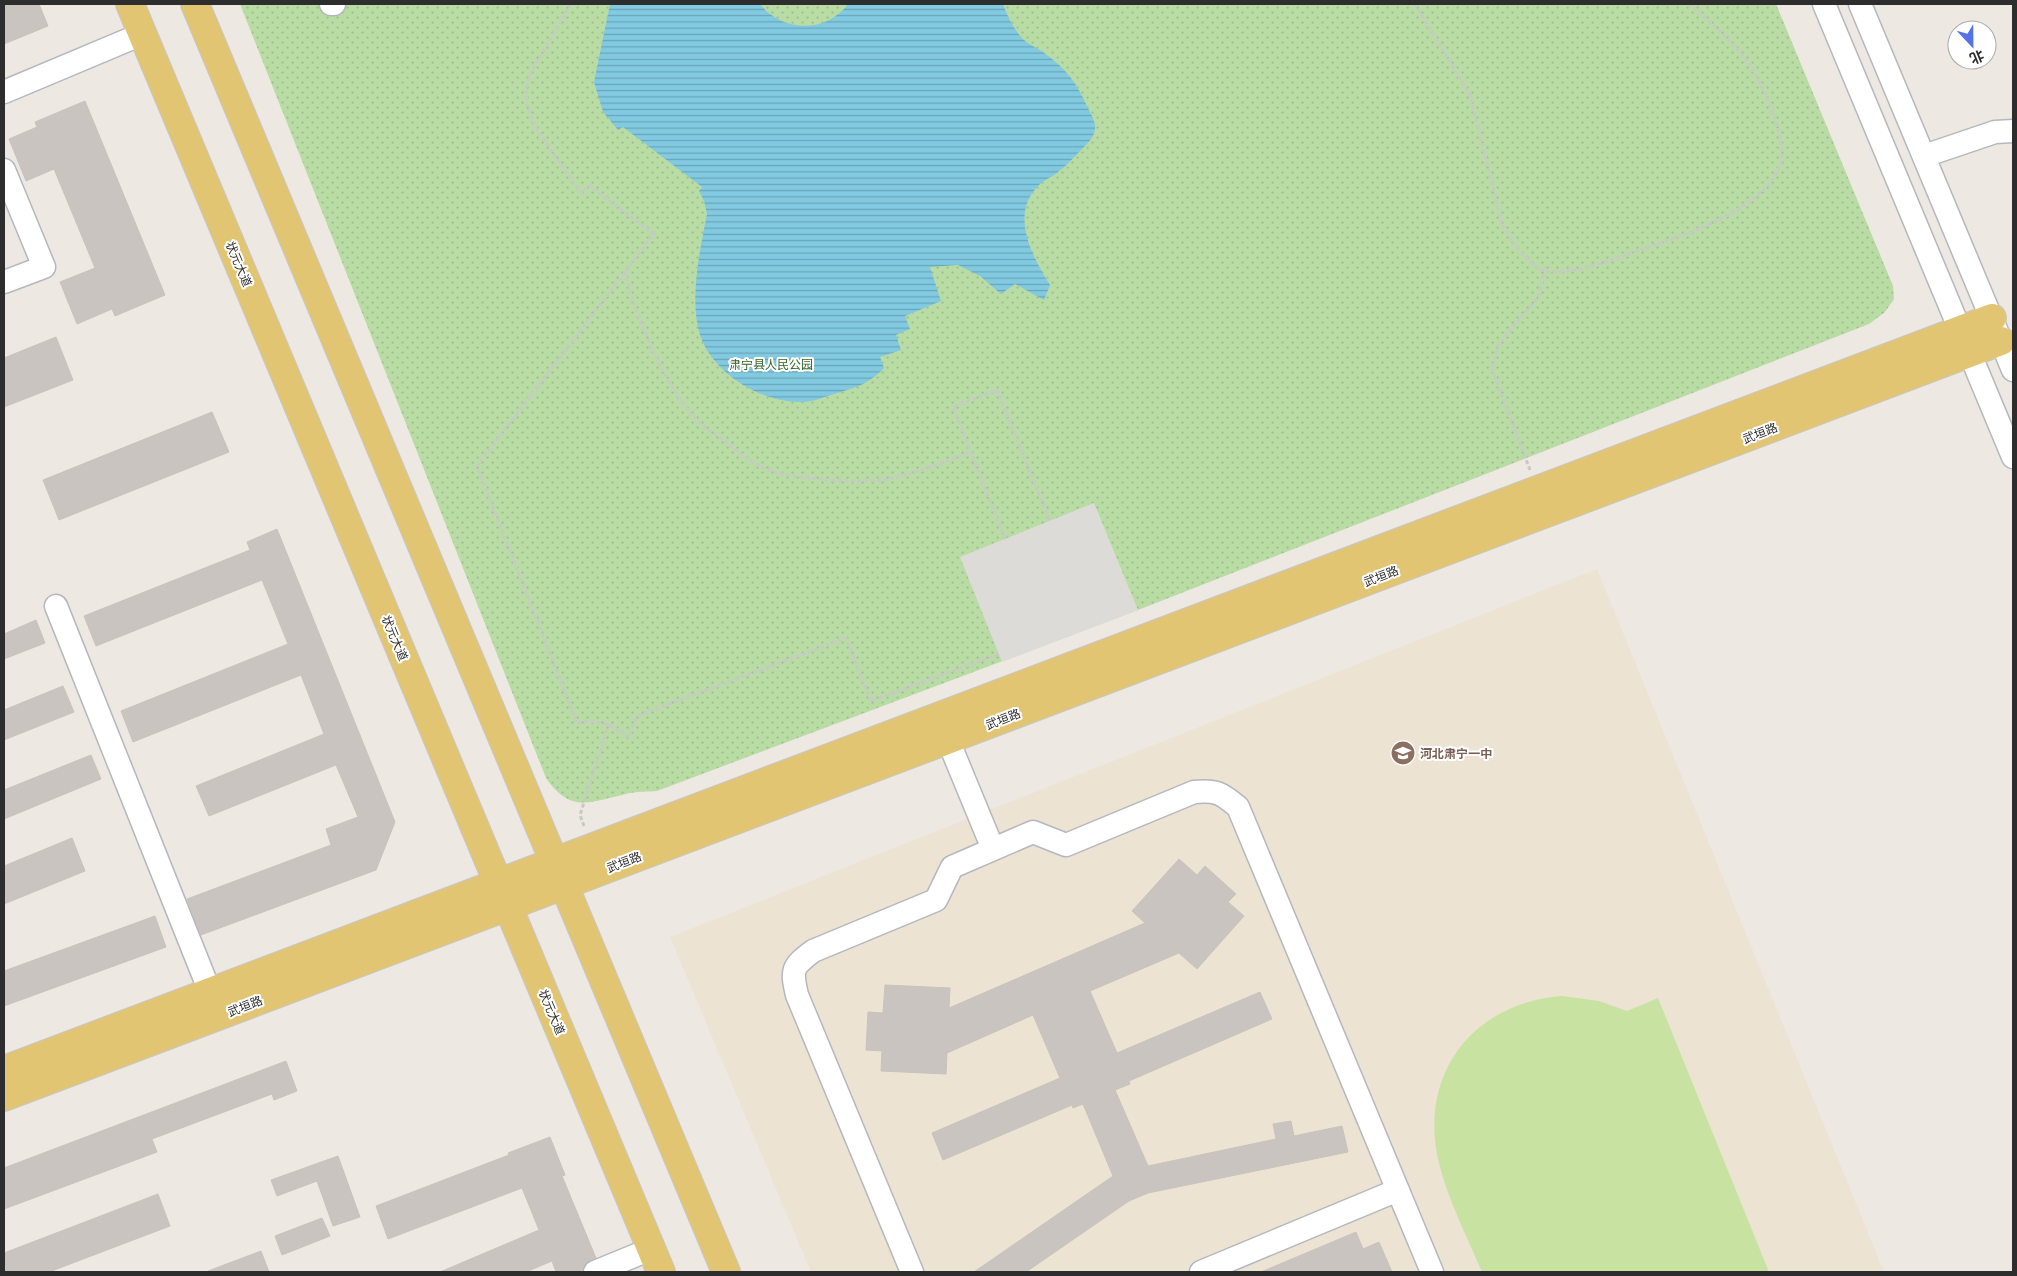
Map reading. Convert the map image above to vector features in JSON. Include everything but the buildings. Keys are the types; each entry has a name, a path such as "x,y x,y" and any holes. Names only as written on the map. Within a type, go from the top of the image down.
{"main road":[{"name":"状元大道","path":"130,4 656,1260"},
{"path":"195,4 726,1272"},
{"name":"武垣路","path":"4,1097 503,895 948,740 1996,330"},
{"name":"武垣路","path":"559,874 592,848 1538,490 1965,342"},
{"name":"武垣路","path":"4,1070 210,992 503,895"}],"street":[{"path":"1824,4 2013,457"},
{"path":"1860,4 2013,370"},
{"path":"4,92 142,34"},
{"path":"1924,156 1995,132 2013,131"},
{"path":"4,170 44,267 4,282"},
{"path":"56,606 210,992"},
{"path":"948,740 993,849"},
{"path":"912,1272 796,995 792,974 798,962 813,951 936,900 952,866 1034,832 1066,846 1194,792 1213,791 1224,795 1238,807 1432,1272"},
{"path":"1201,1272 1398,1190"},
{"path":"595,1272 656,1260"}],"path":[{"path":"572,4 530,74 526,90 527,106 536,128 581,193 589,185 654,234 477,466 577,723 589,720 609,724 629,736 637,716 846,638 871,702 999,654"},
{"path":"1415,4 1470,95 1502,224 1512,242 1528,259 1544,271 1572,271 1703,227 1756,197 1775,176 1782,156 1780,135 1763,91 1747,61 1690,4"},
{"path":"625,271 632,297 646,332 660,365 678,396 695,418 747,458 770,471 808,478 886,479 924,470 970,452"},
{"path":"1538,490 1492,369 1498,345 1538,296 1544,271"},
{"path":"1005,539 953,407 997,390 1050,521"},
{"path":"592,848 580,815 609,724"}],"shaded area":[{"path":"1094,503 1138,610 1002,662 960,557"},
{"name":"河北肃宁一中","path":"1597,569 1884,1272 811,1272 670,937"}],"green space":[{"name":"肃宁县人民公园","path":"240,4 1776,4 1893,286 1894,299 1885,312 1869,324 1138,610 657,791 630,793 591,802 573,801 564,797 546,778"},
{"path":"1562,996 1599,1001 1627,1011 1658,998 1769,1272 1482,1272 1455,1211 1439,1163 1436,1148 1435,1118 1439,1090 1449,1065 1464,1043 1483,1025 1506,1010 1533,1001"}],"water":[{"path":"610,4 760,4 780,20 804,26 828,21 839,14 848,4 1003,4 1010,21 1021,37 1043,52 1069,75 1082,96 1095,126 1089,141 1064,167 1039,185 1030,196 1026,209 1026,235 1036,261 1050,285 1044,300 1015,284 1001,294 980,276 958,265 930,267 941,301 905,316 910,329 896,335 901,350 880,357 884,368 866,383 817,400 802,402 787,401 756,392 727,374 706,349 697,321 695,306 697,274 707,214 699,191 702,187 623,127 618,130 603,112 594,82"}],"place":[{"name":"河北肃宁一中","path":"1403,753"}]}
